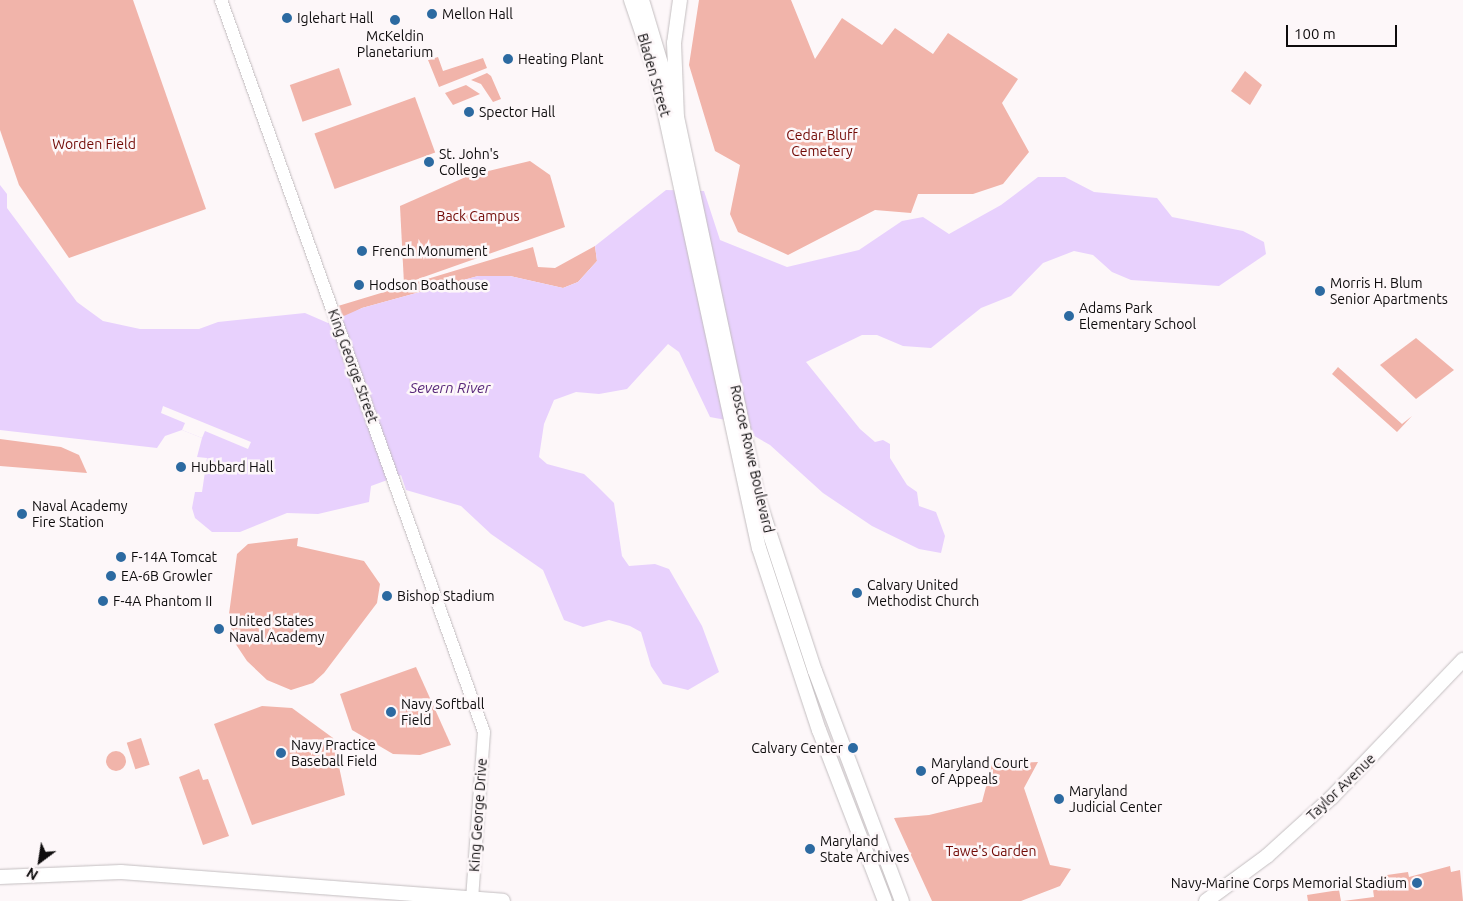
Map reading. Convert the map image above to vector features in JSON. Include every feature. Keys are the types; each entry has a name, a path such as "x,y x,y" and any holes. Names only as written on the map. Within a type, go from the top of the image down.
{"main road":[{"name":"King George Street","path":"222,0 484,732"},
{"name":"Bladen Street","path":"631,0 679,150"},
{"name":"Bladen Street","path":"643,0 677,117"},
{"name":"Roscoe Rowe Boulevard","path":"680,0 674,43 679,150 777,608 885,901"},
{"name":"Roscoe Rowe Boulevard","path":"745,462 797,616 902,901"},
{"name":"Taylor Avenue","path":"1206,901 1267,856 1332,797 1463,660"},
{"name":"King George Drive","path":"472,898 484,732"},
{"path":"0,877 120,872 503,901"}],"green space":[{"name":"Worden Field","path":"0,0 133,0 206,209 69,258 19,185 0,130"},
{"name":"Cedar Bluff Cemetery","path":"699,0 791,0 815,59 842,18 882,45 895,28 933,54 948,33 1018,79 1002,103 1029,152 1003,184 973,194 918,194 911,213 875,210 788,255 738,232 730,214 740,165 715,151 689,65"},
{"path":"438,57 443,71 483,58 487,68 439,87 428,60"},
{"path":"339,68 352,105 303,122 290,85"},
{"path":"1245,71 1262,85 1250,105 1231,91"},
{"path":"487,73 491,76 501,99 493,102 481,84 471,80"},
{"path":"466,85 480,94 453,105 445,93"},
{"path":"415,97 435,152 335,189 314,134"},
{"name":"Back Campus","path":"530,161 550,175 565,227 404,284 400,206 468,176"},
{"path":"595,246 597,261 578,282 563,288 510,276 478,276 362,308 343,318 338,306 533,247 538,267 555,268"},
{"path":"1416,338 1454,370 1416,399 1380,365"},
{"path":"1338,367 1402,424 1412,416 1397,432 1332,374"},
{"path":"0,439 61,447 79,455 87,473 0,466"},
{"path":"298,538 297,546 364,561 380,584 377,603 324,673 313,683 291,690 267,680 247,661 233,640 229,614 237,554 248,544"},
{"name":"Navy Softball Field","path":"416,667 451,745 420,755 393,754 352,730 340,694"},
{"name":"Navy Practice Baseball Field","path":"262,706 292,708 333,738 345,795 252,825 214,724"},
{"path":"141,738 150,765 135,769 127,743"},
{"path":"112,751 120,751 126,757 126,765 120,771 112,771 106,765 106,757"},
{"name":"Tawe's Garden","path":"1038,762 1024,788 1050,865 1071,869 1060,886 1021,901 932,901 894,818 929,815 982,802 992,764"},
{"path":"199,769 203,780 208,779 229,836 203,845 179,777"},
{"name":"Navy-Marine Corps Memorial Stadium","path":"1450,866 1451,872 1460,870 1463,901 1343,901 1374,897 1372,883 1380,882 1380,876 1408,872 1409,877"},
{"name":"Navy-Marine Corps Memorial Stadium","path":"1339,890 1341,901 1308,901 1307,895"}],"water":[{"name":"Severn River","path":"1038,177 1065,177 1094,192 1157,198 1172,217 1243,231 1264,242 1266,254 1219,286 1131,280 1112,272 1093,255 1074,251 1043,263 1011,296 981,308 931,348 903,346 877,335 862,335 806,362 860,429 875,442 883,440 890,444 890,458 907,485 917,492 919,506 936,512 945,536 941,553 919,549 872,526 823,493 770,445 726,420 710,417 679,352 668,344 627,389 599,394 576,392 554,400 544,424 539,457 547,464 584,474 614,503 622,556 629,566 655,564 669,569 702,626 719,672 688,690 663,684 651,666 641,632 630,626 609,620 583,627 564,620 543,570 491,534 461,506 406,490 401,475 371,486 369,502 318,514 287,513 240,532 212,532 195,518 192,508 195,492 202,492 207,458 197,457 202,438 182,430 165,436 157,448 0,430 0,185 7,194 7,208 77,302 103,321 140,329 199,329 218,322 305,313 328,323 362,308 478,276 510,276 563,288 578,282 597,261 595,246 666,190 704,191 720,240 787,267 859,250 902,221 923,217 949,234 1001,205"}],"pier":[{"path":"163,406 251,442 248,449 205,431 202,438 182,430 185,423 161,413"}],"place":[{"name":"Mellon Hall","path":"432,14"},
{"name":"Iglehart Hall","path":"287,18"},
{"name":"McKeldin Planetarium","path":"395,20"},
{"name":"Heating Plant","path":"508,59"},
{"name":"Spector Hall","path":"469,112"},
{"name":"St. John's College","path":"429,162"},
{"name":"French Monument","path":"362,251"},
{"name":"Hodson Boathouse","path":"359,285"},
{"name":"Morris H. Blum Senior Apartments","path":"1320,291"},
{"name":"Adams Park Elementary School","path":"1069,316"},
{"name":"Hubbard Hall","path":"181,467"},
{"name":"Naval Academy Fire Station","path":"22,514"},
{"name":"F-14A Tomcat","path":"121,557"},
{"name":"EA-6B Growler","path":"111,576"},
{"name":"Calvary United Methodist Church","path":"857,593"},
{"name":"Bishop Stadium","path":"387,596"},
{"name":"F-4A Phantom II","path":"103,601"},
{"name":"United States Naval Academy","path":"219,629"},
{"name":"Navy Softball Field","path":"391,712"},
{"name":"Calvary Center","path":"853,748"},
{"name":"Navy Practice Baseball Field","path":"281,753"},
{"name":"Maryland Court of Appeals","path":"921,771"},
{"name":"Maryland Judicial Center","path":"1059,799"},
{"name":"Maryland State Archives","path":"810,849"},
{"name":"Navy-Marine Corps Memorial Stadium","path":"1417,883"}]}
